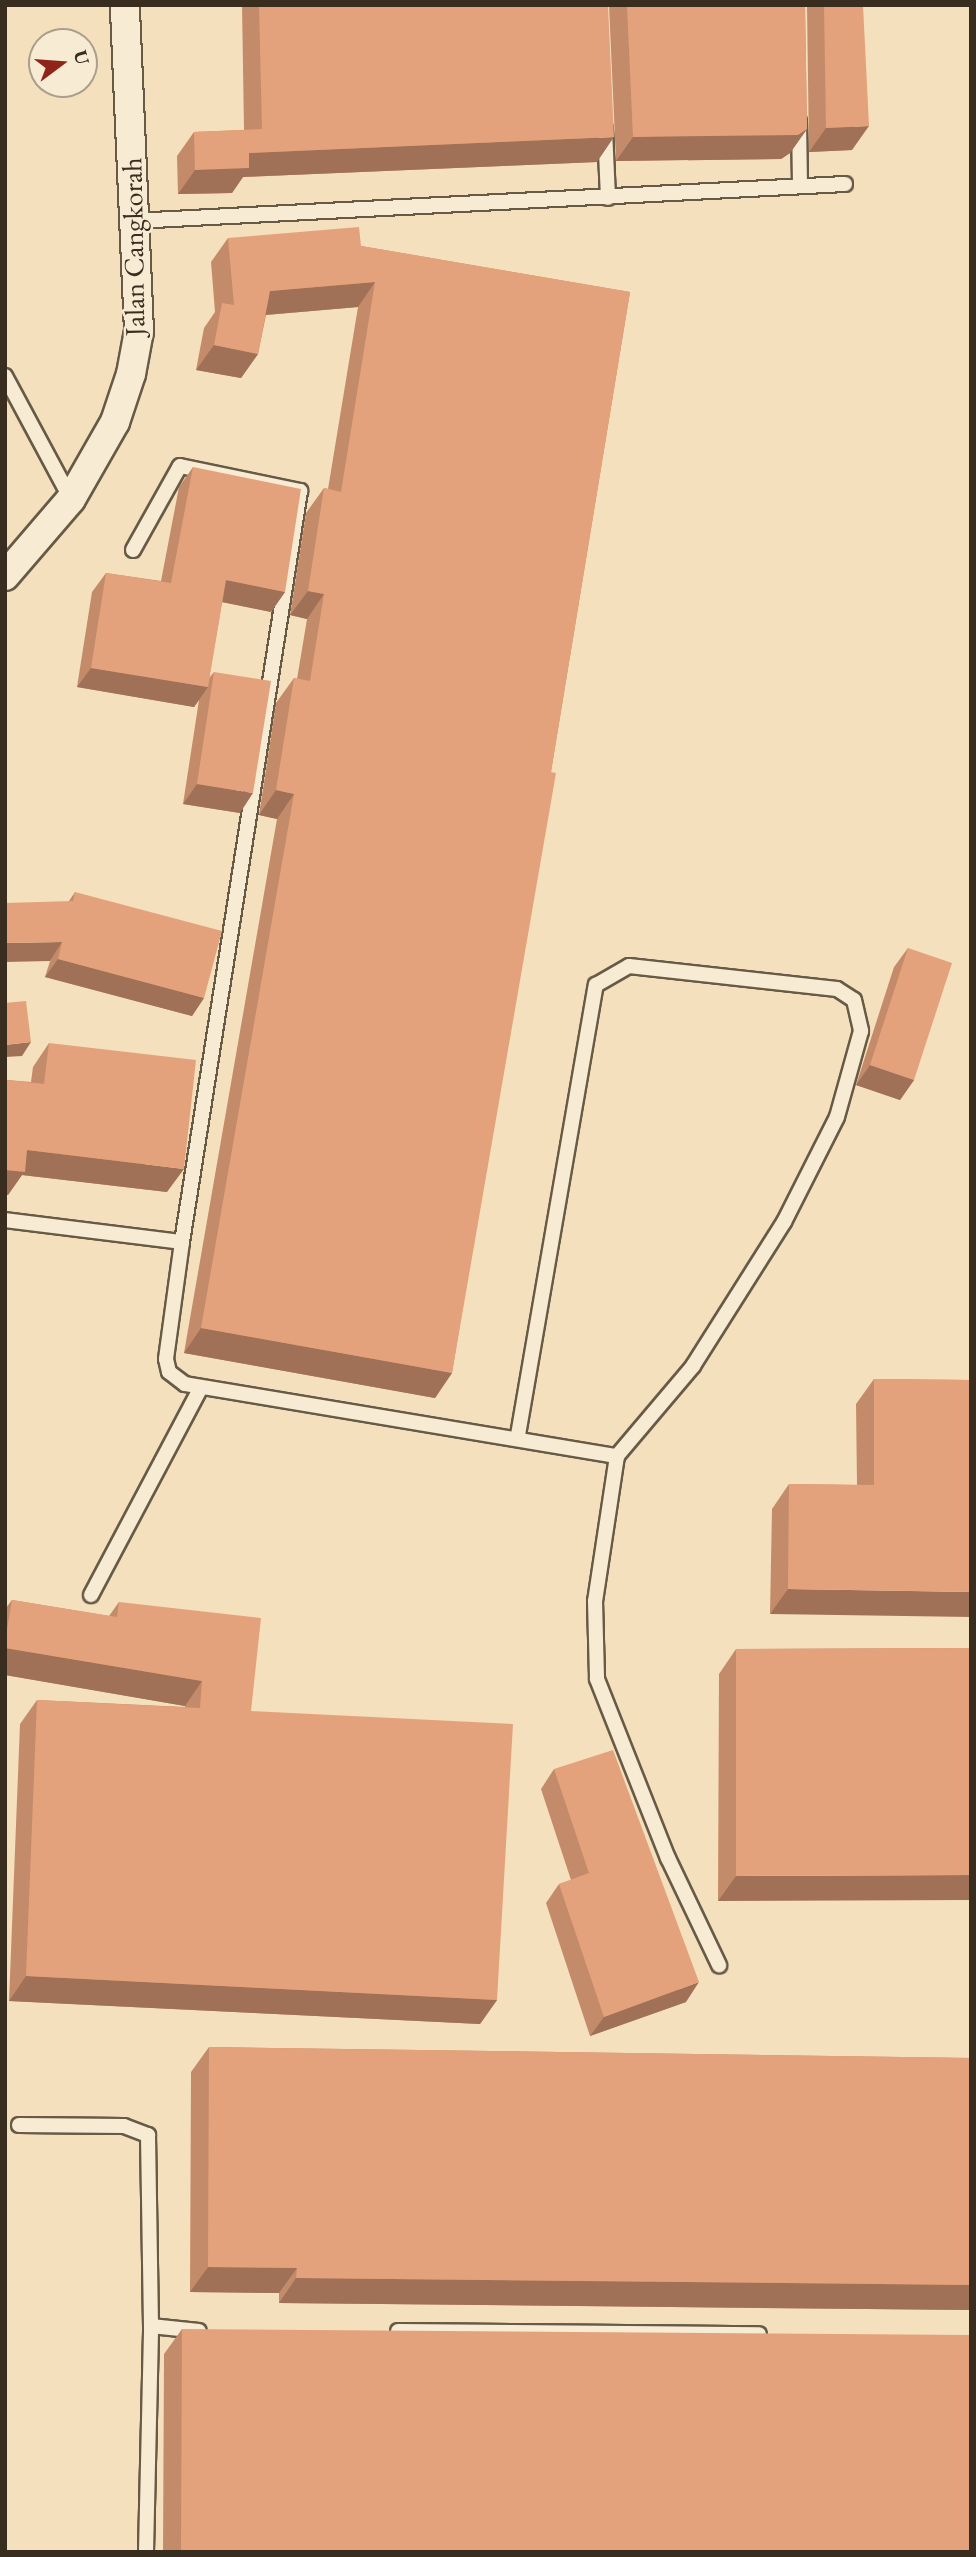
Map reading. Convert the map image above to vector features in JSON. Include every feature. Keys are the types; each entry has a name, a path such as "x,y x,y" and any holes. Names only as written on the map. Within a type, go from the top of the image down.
{"street":[{"name":"Jalan Cangkorah","path":"5,576 71,499 115,422 131,374 139,331 125,5"}],"lane":[{"path":"799,103 800,186"},
{"path":"604,115 608,198"},
{"path":"134,221 845,184"},
{"path":"5,376 71,499"},
{"path":"134,550 180,466 300,491 182,1242 166,1359 176,1379 200,1389 518,1435 617,1456"},
{"path":"518,1435 596,985 604,975 629,967 838,989 854,1000 861,1031 836,1117 784,1222 693,1366 617,1456 595,1601 597,1679 668,1858 719,1965"},
{"path":"5,1220 182,1242"},
{"path":"91,1595 200,1389"},
{"path":"19,2124 124,2126 148,2135 151,2326 146,2552"},
{"path":"151,2326 216,2332"},
{"path":"379,2331 777,2334"}],"building":[{"path":"259,5 608,5 614,137 249,153 249,168 195,170 194,132 262,129"},
{"path":"627,5 805,5 807,129 798,135 633,137"},
{"path":"824,5 863,5 869,126 826,128"},
{"path":"359,227 361,246 630,292 551,772 556,773 452,1373 201,1328 294,794 276,790 294,678 310,681 324,594 308,591 324,488 341,492 375,282 270,291 258,354 214,345 222,303 234,305 228,238"},
{"path":"193,467 301,489 285,592 226,580 208,687 91,668 106,573 171,583"},
{"path":"214,672 271,681 253,793 197,784"},
{"path":"75,892 222,931 204,998 58,959 62,942 5,943 5,903 73,901"},
{"path":"908,948 952,963 914,1080 870,1065"},
{"path":"26,1001 31,1042 5,1045 5,1003"},
{"path":"49,1043 196,1060 184,1169 27,1150 25,1172 5,1170 7,1080 44,1084"},
{"path":"874,1379 971,1380 971,1592 788,1589 789,1484 874,1485"},
{"path":"12,1600 117,1617 119,1602 261,1618 251,1711 513,1724 497,2000 26,1976 37,1700 200,1708 202,1681 5,1648"},
{"path":"971,1648 971,1875 736,1876 736,1649"},
{"path":"613,1750 699,1982 604,2017 559,1884 589,1873 554,1769"},
{"path":"209,2047 971,2058 971,2285 296,2278 297,2268 208,2267"},
{"path":"182,2329 971,2335 971,2552 181,2552"}]}
